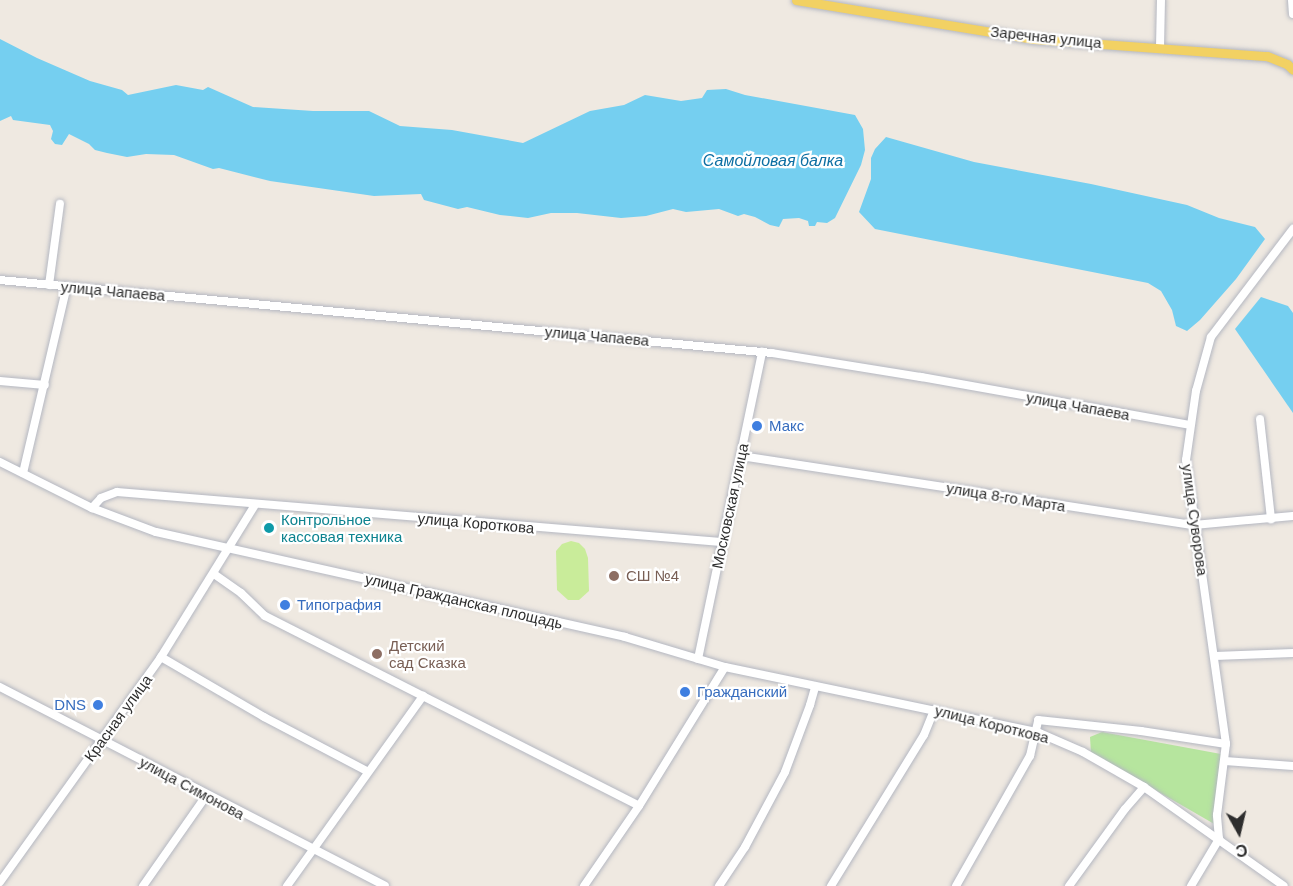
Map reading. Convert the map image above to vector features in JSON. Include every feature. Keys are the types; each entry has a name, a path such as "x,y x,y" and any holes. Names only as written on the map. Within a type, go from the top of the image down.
{"main road":[{"name":"Заречная улица","path":"796,0 1034,39 1267,56 1287,64 1293,70"}],"street":[{"path":"1160,48 1161,0"},
{"path":"1292,0 1293,14"},
{"path":"49,285 60,204"},
{"name":"улица Суворова","path":"1219,839 1217,815 1226,761 1226,744 1186,460 1190,426 1203,359 1211,337 1293,229"},
{"name":"улица Чапаева","path":"0,280 762,352 921,377 1190,426"},
{"path":"23,473 67,286"},
{"name":"Московская улица","path":"698,659 762,352"},
{"path":"0,381 45,385"},
{"path":"1260,419 1271,519"},
{"name":"улица 8-го Марта","path":"741,456 1194,525 1293,516"},
{"path":"0,462 92,508 134,525 228,549"},
{"name":"улица Короткова","path":"92,508 101,498 117,492 721,542"},
{"name":"Красная улица","path":"0,882 161,657 255,505"},
{"name":"улица Гражданская площадь","path":"228,549 625,637 698,659"},
{"path":"214,574 241,592 265,616 639,806"},
{"path":"1215,656 1293,653"},
{"path":"161,657 264,717 367,771"},
{"name":"улица Короткова","path":"698,659 815,687 1038,732 1083,752 1144,787 1284,886"},
{"path":"584,886 639,806 725,667"},
{"name":"улица Симонова","path":"0,687 104,739 206,796 385,886"},
{"path":"719,886 746,847 780,782 815,687"},
{"path":"287,886 367,771 423,696"},
{"path":"831,886 924,735 934,710"},
{"path":"956,886 1030,756 1038,732 1038,720 1131,730 1226,744"},
{"path":"1226,761 1293,766"},
{"path":"1069,886 1125,808 1144,787"},
{"path":"143,886 206,796"},
{"path":"1191,886 1219,839"}],"green space":[{"path":"571,541 579,543 585,549 588,558 589,591 579,600 568,600 557,590 556,551 562,544"},
{"path":"1102,732 1221,754 1216,825 1091,753 1090,737"}],"water":[{"name":"Самойловая балка","path":"0,39 37,58 90,81 122,90 128,95 176,85 203,90 208,87 253,107 313,111 369,111 400,126 452,130 523,143 590,111 624,105 645,95 681,101 702,98 707,90 726,89 745,95 855,115 863,129 865,150 861,165 835,218 827,223 817,222 815,226 809,226 808,221 799,218 783,219 779,227 755,217 744,214 738,216 719,209 686,212 673,209 646,216 621,218 577,213 551,213 528,218 500,215 467,207 458,209 424,200 421,194 374,196 270,181 219,168 213,169 174,155 146,154 127,157 95,150 89,144 69,134 62,145 55,144 51,139 53,131 50,125 13,120 11,116 0,121"},
{"name":"Самойловая балка","path":"886,137 974,162 1187,205 1219,218 1255,227 1265,239 1236,279 1200,320 1187,331 1176,326 1172,310 1161,291 1148,283 875,229 859,212 871,179 871,158 875,149"},
{"path":"1261,297 1288,306 1293,313 1293,413 1235,329"}],"place":[{"name":"Макс","path":"757,426"},
{"name":"Контрольное кассовая техника","path":"269,528"},
{"name":"СШ №4","path":"614,576"},
{"name":"Типография","path":"285,605"},
{"name":"Детский сад Сказка","path":"377,654"},
{"name":"Гражданский","path":"685,692"},
{"name":"DNS","path":"98,705"}]}
